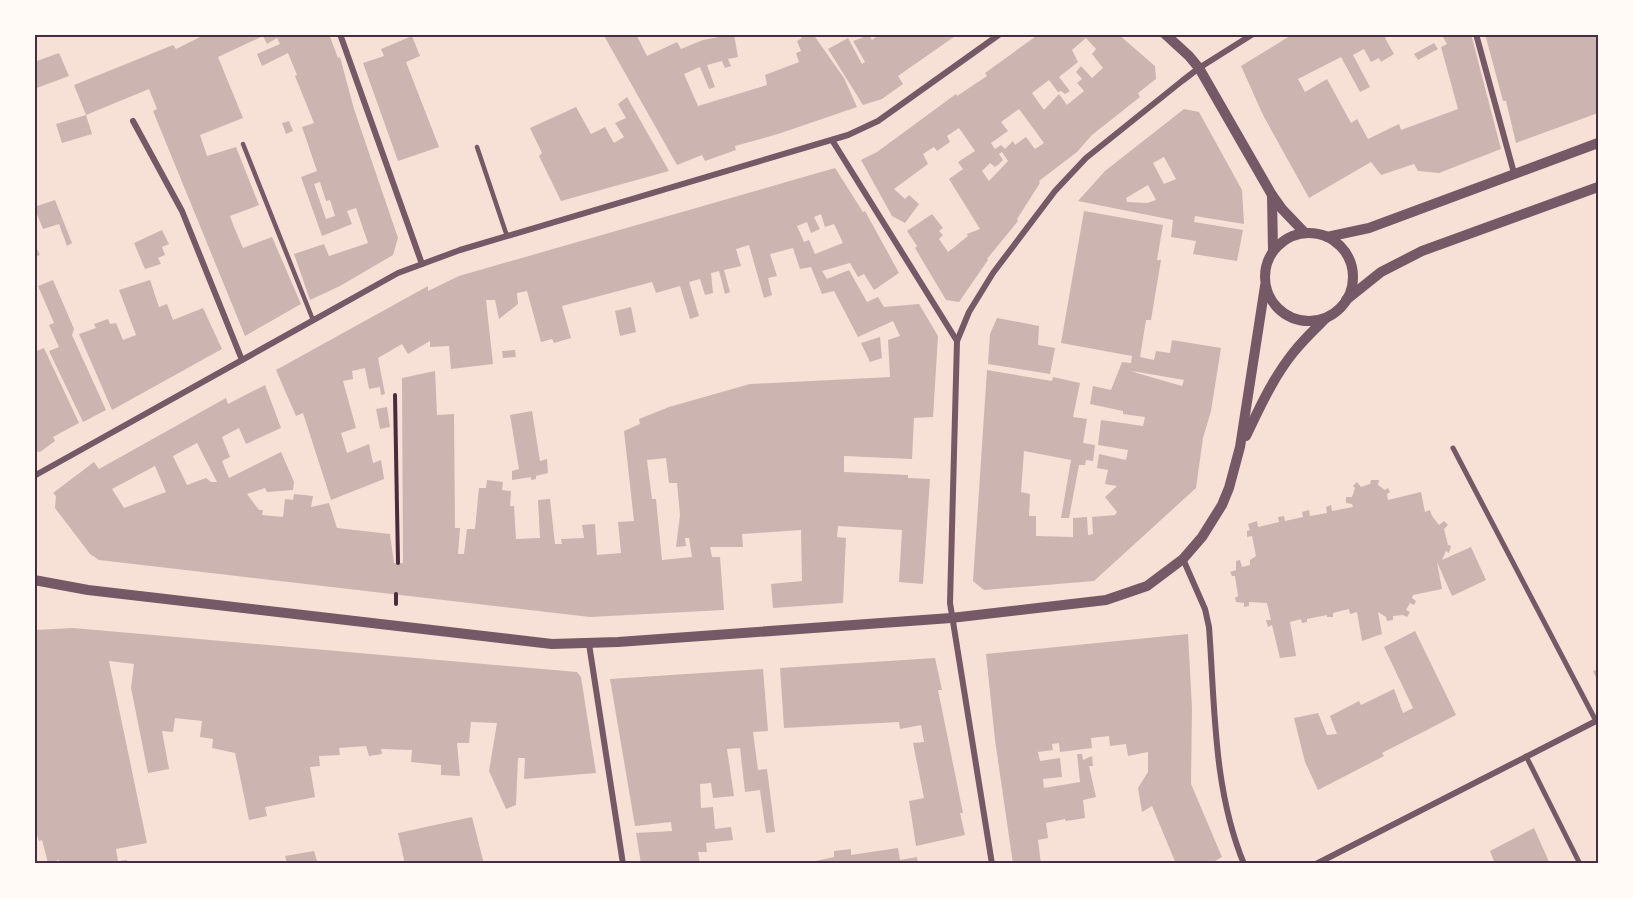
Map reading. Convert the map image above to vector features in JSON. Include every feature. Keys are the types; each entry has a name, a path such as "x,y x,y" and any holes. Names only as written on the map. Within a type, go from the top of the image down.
{"street":[{"path":"340,34 422,264"},
{"path":"34,476 398,273 507,236 863,129 1000,34"},
{"path":"1165,34 1199,68 1272,195 1305,233"},
{"path":"992,864 951,618 957,341 969,312 993,273 1055,191 1086,158 1199,68 1253,34"},
{"path":"1476,34 1514,173"},
{"path":"133,121 182,210 242,360"},
{"path":"832,140 957,341"},
{"path":"1327,237 1369,228 1599,142"},
{"path":"1240,447 1267,393 1284,365 1303,341 1346,300 1381,272 1422,251 1599,188"},
{"path":"34,580 88,590 552,644 589,644 951,618 1106,600 1147,586 1183,559 1202,537 1222,505 1229,488 1240,447 1265,286 1265,271 1273,250 1272,195"},
{"path":"1273,250 1284,240 1305,233 1327,237 1340,245 1351,264 1353,279 1346,300"},
{"path":"1265,286 1275,305 1292,318 1305,321 1326,318"},
{"path":"1316,864 1597,720 1453,448"},
{"path":"1183,559 1205,609 1209,627 1223,795 1235,842 1244,864"},
{"path":"589,644 623,864"},
{"path":"1526,756 1580,864"}],"lane":[{"path":"243,144 313,320"},
{"path":"477,147 507,236"}],"path":[{"path":"396,395 398,563"}],"building":[{"path":"206,34 329,34 338,58 340,57 354,109 398,238 393,255 340,286 310,300 294,254 324,244 329,256 368,243 356,208 347,211 352,224 322,236 301,177 317,171 302,127 314,123 295,76 297,75 288,53 262,66 257,54 280,44 277,38 267,44 263,36 218,57 243,118 200,135 207,156 236,147 259,205 230,216 234,227 243,248 272,237 301,304 245,336 153,111 157,109 149,89 86,115 74,85 173,45 176,49","holes":["320,182 326,201 330,200 335,216 326,219 314,184"]},
{"path":"603,34 636,34 647,56 677,42 681,49 703,40 734,34 738,57 728,59 731,66 725,68 722,61 707,65 715,87 709,89 700,67 684,74 698,106 767,85 765,75 799,62 796,53 801,51 797,41 802,38 800,34 813,34 844,78 857,107 735,146 736,150 705,161 702,155 677,165"},
{"path":"880,34 958,34 898,76 903,84 882,99 863,105 828,49 848,38 862,64 865,62 853,41 869,35 872,40"},
{"path":"1039,34 1118,34 1155,66 1156,79 1138,93 1140,97 1092,135 1077,152 1039,181 1040,183 1017,219 1018,221 987,259 959,302 946,300 907,231 932,214 943,228 939,231 943,235 939,239 948,252 968,236 967,234 980,229 949,179 963,169 958,162 975,151 959,128 947,136 950,142 937,151 934,147 923,154 928,164 894,189 905,199 909,195 919,204 905,223 892,216 861,160 877,152 956,94 957,96 987,76 985,73","holes":["1086,38 1096,49 1092,54 1103,68 1092,78 1081,66 1076,72 1082,79 1077,83 1084,91 1067,105 1059,94 1044,110 1032,93 1049,80 1058,92 1065,94 1070,91 1059,77 1078,62 1072,50","1019,109 1044,143 1035,149 1026,137 1015,145 1013,141 1005,149 1001,145 995,149 991,143 1008,131 1001,122","1002,152 1008,161 989,181 982,171 990,163 995,167 999,164 1003,160 999,154"]},
{"path":"1293,34 1391,34 1385,38 1394,54 1381,62 1379,58 1371,62 1364,49 1353,55 1370,87 1360,92 1341,57 1298,79 1305,92 1327,79 1351,123 1357,119 1368,139 1399,124 1401,130 1458,109 1441,47 1447,44 1443,37 1447,34 1458,34 1459,37 1471,34 1501,149 1439,173 1418,171 1414,164 1381,175 1371,162 1309,198 1263,115 1241,66"},
{"path":"1485,34 1598,34 1598,113 1516,143 1506,101 1503,101"},
{"path":"412,36 420,56 406,62 439,147 398,161 363,63 384,56 381,49"},
{"path":"1434,43 1438,49 1418,60 1414,54"},
{"path":"59,53 69,76 34,89 34,62"},
{"path":"627,97 669,171 561,201 539,156 542,153 530,128 576,107 591,134 605,127 614,143 624,137 615,123 626,118 618,104"},
{"path":"1184,109 1199,112 1242,190 1244,224 1195,216 1194,222 1243,230 1237,261 1193,254 1196,241 1171,237 1173,220 1078,201 1105,171","holes":["1164,157 1176,179 1164,184 1153,163","1148,185 1156,200 1147,203 1127,202 1126,198"]},
{"path":"86,115 92,134 62,143 56,124"},
{"path":"289,121 293,131 286,134 282,123"},
{"path":"835,168 863,212 865,211 899,273 874,290 864,274 858,277 850,263 822,271 827,279 849,270 867,302 878,297 884,307 919,304 938,336 933,417 914,418 912,459 844,456 844,472 908,475 908,478 930,479 923,584 899,582 902,530 838,526 837,537 846,538 843,603 773,608 771,584 802,581 801,530 742,534 743,547 710,547 712,557 720,557 724,610 590,617 99,560 90,554 55,508 56,496 53,493 94,462 99,469 226,398 228,404 265,385 281,428 246,444 239,428 222,437 230,457 222,461 229,478 281,452 294,482 293,490 267,492 265,488 247,494 259,510 263,510 262,515 283,517 285,499 293,500 294,494 313,496 311,507 329,503 337,528 390,534 394,563 403,563 402,378 435,371 437,415 454,414 455,528 460,528 458,554 464,554 467,529 475,529 479,488 486,488 487,480 503,482 502,490 511,491 510,506 514,506 516,539 540,538 538,500 550,499 555,544 562,544 561,539 584,538 582,525 595,524 597,555 621,553 618,522 634,521 624,431 640,424 639,419 669,407 750,384 890,377 888,340 900,336 893,321 858,337 834,291 822,294 811,267 800,269 793,248 770,254 777,276 768,278 772,295 764,298 749,245 736,249 741,266 724,270 730,292 725,294 719,271 711,273 713,293 705,295 700,279 689,282 699,316 690,319 680,286 656,293 652,282 562,306 571,338 554,343 552,339 541,342 527,291 517,293 518,304 499,319 495,300 486,300 493,364 451,369 449,346 430,347 430,341 408,354 402,344 378,358 385,394 381,395 380,387 369,389 365,368 352,371 353,379 343,381 356,428 341,433 347,453 369,444 373,463 381,460 384,479 331,500 303,413 296,416 276,370 428,286 428,291 459,276","holes":["821,214 825,227 834,224 843,243 815,254 809,240 804,242 797,226 807,222 811,233 820,229 814,217","197,443 217,482 211,482 206,478 187,485 173,456","666,458 669,483 677,483 680,515 676,547 686,546 685,538 689,538 692,557 662,560 656,499 652,499 647,460","155,466 166,492 124,508 112,489"]},
{"path":"55,200 72,243 67,246 59,224 43,229 34,207"},
{"path":"1084,211 1163,225 1157,260 1161,260 1151,320 1146,320 1140,357 1154,360 1156,351 1170,353 1172,340 1221,348 1211,411 1203,438 1196,488 1094,581 984,590 973,581 987,370 1052,381 1053,377 1080,383 1073,417 1087,419 1083,443 1095,445 1093,461 1086,460 1085,465 1079,465 1069,518 1061,518 1071,460 1024,451 1021,492 1030,494 1029,516 1036,516 1036,536 1073,537 1073,518 1087,517 1088,535 1093,534 1092,517 1115,515 1117,512 1105,497 1117,486 1105,484 1108,470 1097,468 1099,454 1126,460 1128,450 1098,445 1101,420 1143,426 1145,417 1123,414 1123,411 1090,404 1093,386 1111,390 1122,362 1131,363 1132,356 1061,343","holes":["1130,371 1184,380 1182,386"]},
{"path":"162,230 169,244 162,247 165,255 158,258 161,264 145,269 134,243"},
{"path":"34,242 40,255 34,257"},
{"path":"53,280 74,329 72,335 106,410 83,422 49,351 59,347 49,325 54,323 38,286"},
{"path":"150,280 159,307 167,304 173,320 203,308 222,349 112,410 79,334 96,328 94,324 108,319 110,324 116,323 123,340 136,335 119,290"},
{"path":"631,307 636,332 620,336 615,311"},
{"path":"997,318 1039,326 1038,345 1055,348 1050,374 988,364 990,334"},
{"path":"880,337 882,358 870,362 861,343"},
{"path":"44,348 79,423 53,437 55,441 40,452 34,451 34,352"},
{"path":"515,350 516,357 503,358 502,351"},
{"path":"387,407 390,427 380,429 376,409"},
{"path":"532,411 540,461 547,459 548,473 531,480 531,477 512,480 512,471 519,469 510,415"},
{"path":"1371,480 1379,480 1378,485 1385,490 1388,488 1390,492 1387,494 1388,500 1421,492 1425,512 1430,510 1439,525 1444,521 1448,525 1444,529 1448,545 1451,546 1449,553 1446,551 1442,560 1471,547 1486,580 1452,596 1437,562 1442,589 1413,595 1412,598 1416,601 1414,605 1410,603 1406,610 1410,612 1407,617 1393,616 1393,620 1387,621 1386,617 1378,612 1382,634 1362,641 1357,612 1350,614 1349,609 1333,613 1333,617 1327,617 1327,615 1307,619 1307,622 1302,623 1301,619 1290,622 1296,656 1280,658 1272,625 1268,627 1266,620 1271,620 1267,603 1249,602 1249,606 1244,607 1244,603 1236,602 1235,598 1238,596 1235,576 1232,576 1230,572 1236,570 1236,561 1240,560 1242,567 1250,565 1250,560 1256,556 1252,536 1247,537 1247,531 1250,530 1248,524 1257,521 1258,527 1279,522 1278,517 1284,516 1285,521 1303,517 1302,512 1309,510 1310,516 1327,513 1326,507 1331,505 1332,511 1353,507 1352,504 1346,503 1346,497 1352,497 1355,488 1353,486 1357,482 1361,487 1370,484"},
{"path":"73,628 577,672 581,677 596,773 524,779 525,758 518,758 516,805 506,809 489,771 497,723 471,722 469,743 457,743 460,776 441,775 441,765 411,762 412,750 381,749 382,754 369,756 366,746 339,748 340,755 319,756 320,766 310,767 315,797 265,807 267,816 249,820 235,753 212,748 213,739 200,737 202,721 175,718 173,732 162,731 169,769 148,773 131,688 134,664 109,661 147,843 116,849 118,861 127,860 127,864 60,864 59,860 48,863 42,840 39,841 34,826 34,630"},
{"path":"1415,631 1456,715 1382,753 1384,756 1318,790 1305,762 1294,718 1318,713 1327,735 1337,734 1330,716 1359,701 1361,705 1394,689 1403,713 1413,708 1384,647"},
{"path":"1188,634 1192,708 1191,784 1222,857 1210,864 1176,864 1152,806 1142,812 1138,788 1148,772 1148,752 1128,756 1126,744 1110,746 1109,736 1091,738 1092,748 1060,752 1059,743 1052,744 1053,750 1038,752 1040,761 1060,758 1062,777 1043,779 1044,788 1080,782 1077,754 1082,754 1083,760 1092,756 1093,766 1089,766 1096,797 1083,800 1085,818 1046,823 1048,838 1038,840 1041,864 1013,864 995,740 986,654"},
{"path":"935,658 942,690 938,690 963,813 960,813 965,835 916,846 909,801 924,798 913,743 924,742 921,725 900,729 899,722 784,728 780,668"},
{"path":"763,669 768,731 753,732 758,770 767,769 775,832 766,833 760,790 745,792 740,748 727,749 734,796 713,798 711,783 700,784 701,808 713,807 715,829 731,827 733,840 706,843 707,852 698,852 700,864 641,864 636,833 672,831 671,822 635,826 610,679"},
{"path":"1598,669 1598,682 1593,671"},
{"path":"472,817 484,864 405,864 398,833"},
{"path":"1534,828 1550,864 1490,864 1494,861 1490,851"},
{"path":"898,848 900,860 917,857 918,864 802,864 834,857 834,851 851,849 851,855"},
{"path":"314,851 318,864 287,864 285,856"}]}
